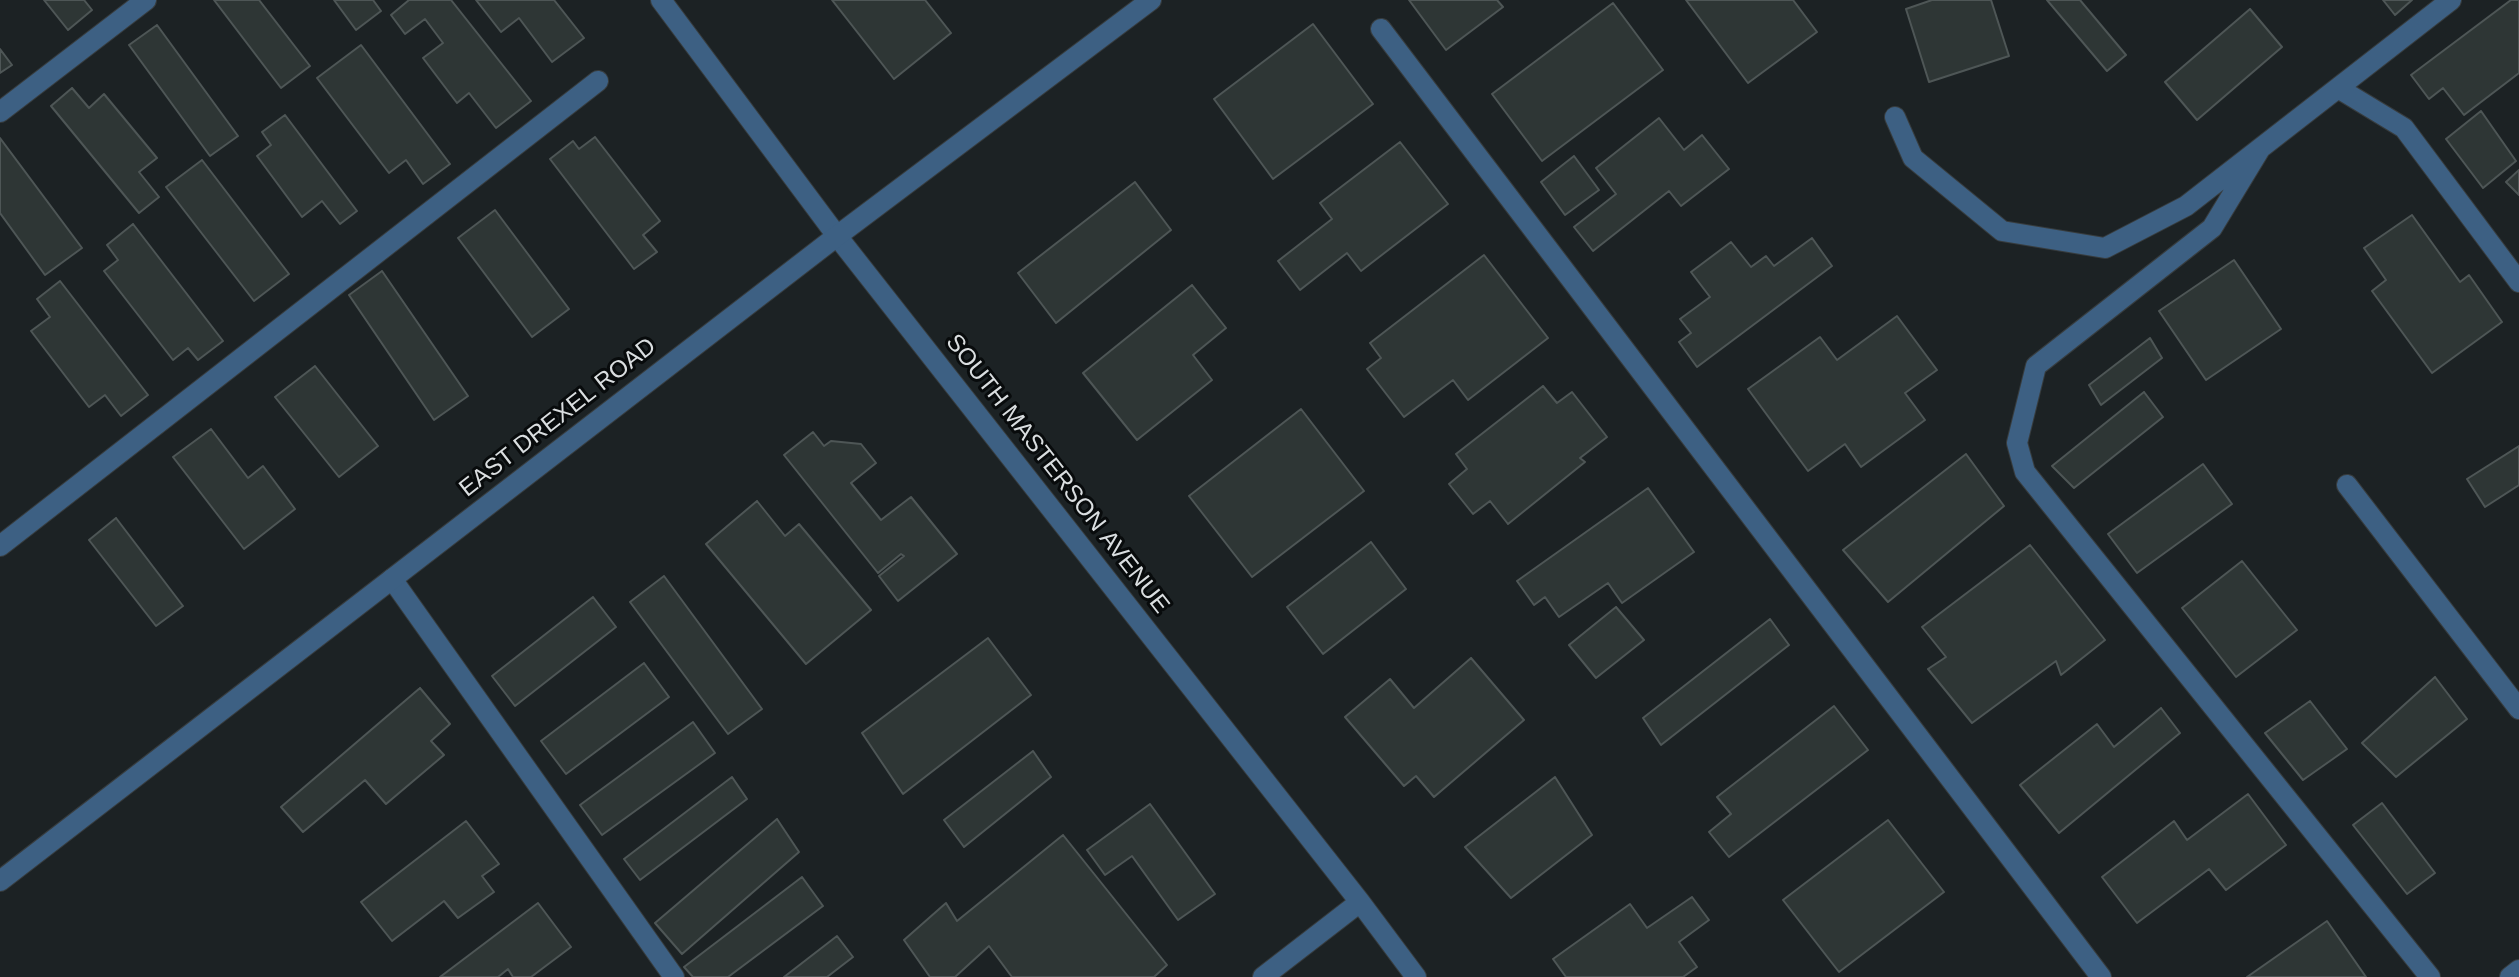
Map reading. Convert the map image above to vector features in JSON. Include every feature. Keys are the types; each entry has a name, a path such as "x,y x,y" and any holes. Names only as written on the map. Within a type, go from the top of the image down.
{"street":[{"path":"0,112 146,0"},
{"name":"SOUTH MASTERSON AVENUE","path":"661,0 837,236 1416,977"},
{"name":"EAST DREXEL ROAD","path":"0,881 837,236 1151,0"},
{"path":"1895,117 1913,158 2002,231 2105,248 2186,206 2451,0"},
{"path":"1381,29 2101,977"},
{"path":"0,546 598,81"},
{"path":"2338,88 2404,128 2519,282"},
{"path":"2260,149 2212,228 2036,366 2017,443 2025,472 2430,977"},
{"path":"2347,485 2519,709"},
{"path":"392,579 674,977"},
{"path":"1263,977 1360,902"},
{"path":"2510,977 2519,970"}],"building":[{"path":"44,0 84,0 92,10 68,30"},
{"path":"214,0 259,0 310,66 281,88"},
{"path":"334,0 373,0 381,11 356,30"},
{"path":"409,0 451,0 531,101 496,128 469,93 457,103 423,58 443,43 425,19 405,34 391,15"},
{"path":"476,0 554,0 584,38 552,62 519,18 501,32"},
{"path":"832,0 925,0 951,33 894,79"},
{"path":"1409,0 1497,0 1503,7 1446,50"},
{"path":"1686,0 1793,0 1817,32 1748,83"},
{"path":"1932,0 1991,0 2009,56 1929,82 1906,9"},
{"path":"2047,0 2080,0 2126,55 2107,71"},
{"path":"2383,0 2412,0 2395,15"},
{"path":"2511,0 2519,0 2519,73 2464,115 2443,88 2429,99 2411,75"},
{"path":"1613,3 1663,70 1542,161 1492,94"},
{"path":"2250,9 2282,47 2197,120 2165,82"},
{"path":"1313,24 1373,104 1273,179 1214,99"},
{"path":"157,25 238,136 210,156 129,45"},
{"path":"361,45 450,164 423,184 406,160 389,173 317,78"},
{"path":"0,49 12,65 0,73"},
{"path":"72,88 89,108 104,94 157,158 139,172 159,197 139,213 51,106"},
{"path":"2481,111 2516,161 2483,188 2446,139"},
{"path":"285,115 357,211 340,224 322,201 302,217 257,156 271,145 262,132"},
{"path":"1659,118 1684,150 1702,135 1729,169 1681,206 1669,191 1593,251 1574,227 1616,194 1596,168"},
{"path":"595,137 660,221 643,235 657,252 634,269 550,159 573,141 579,149"},
{"path":"0,138 82,248 45,275 0,213"},
{"path":"1400,142 1448,204 1361,271 1347,253 1300,290 1278,261 1332,219 1320,203"},
{"path":"1574,156 1599,190 1565,215 1541,182"},
{"path":"202,160 289,274 254,301 166,187"},
{"path":"2519,170 2519,195 2506,182"},
{"path":"1135,182 1171,230 1056,323 1018,273"},
{"path":"495,210 569,309 532,337 458,238"},
{"path":"2412,215 2460,282 2469,275 2502,322 2432,373 2372,291 2386,280 2364,248"},
{"path":"133,224 223,341 198,360 188,348 173,360 104,271 118,260 107,245"},
{"path":"1812,238 1832,266 1697,367 1679,342 1691,333 1680,319 1710,297 1691,272 1731,242 1751,267 1766,256 1774,266"},
{"path":"1484,255 1548,338 1468,400 1453,380 1404,417 1367,369 1381,358 1370,343"},
{"path":"2234,260 2281,329 2206,380 2159,311"},
{"path":"382,271 468,396 434,420 349,295"},
{"path":"60,281 148,395 121,416 105,395 89,407 31,331 50,317 37,299"},
{"path":"1192,285 1226,328 1193,355 1212,380 1137,440 1083,373"},
{"path":"1897,316 1937,370 1905,393 1925,420 1861,467 1845,444 1808,471 1748,389 1820,337 1837,360"},
{"path":"2150,338 2162,358 2101,405 2089,385"},
{"path":"315,366 378,446 339,477 275,397"},
{"path":"1543,386 1557,403 1572,392 1607,437 1580,458 1585,462 1508,524 1490,501 1473,514 1449,484 1467,469 1456,454"},
{"path":"2144,392 2163,417 2074,488 2052,466"},
{"path":"1301,409 1364,491 1252,577 1189,496"},
{"path":"211,429 248,478 263,466 295,509 244,549 173,457"},
{"path":"813,432 824,446 831,441 861,444 876,463 851,483 881,520 911,497 957,554 898,601 879,576 904,556 901,554 878,573 784,455"},
{"path":"2519,446 2519,485 2485,507 2467,479"},
{"path":"1966,454 2004,506 1888,602 1843,550"},
{"path":"2203,464 2232,504 2137,573 2108,534"},
{"path":"1648,488 1694,552 1622,603 1608,583 1559,617 1545,597 1534,605 1517,581"},
{"path":"757,501 785,536 799,524 871,610 806,664 706,544"},
{"path":"116,518 183,606 156,626 89,540"},
{"path":"1371,542 1406,589 1323,654 1287,607"},
{"path":"2030,545 2105,640 2061,675 2056,661 1972,723 1928,669 1946,657 1922,627"},
{"path":"2242,561 2297,630 2236,677 2182,608"},
{"path":"664,576 762,709 728,734 630,602"},
{"path":"593,597 616,627 515,706 492,676"},
{"path":"1616,607 1644,640 1596,678 1569,645"},
{"path":"1770,619 1789,645 1661,745 1643,718"},
{"path":"988,638 1031,695 903,794 862,733"},
{"path":"1471,658 1524,720 1434,797 1416,776 1404,786 1345,717 1390,679 1414,708"},
{"path":"644,663 669,697 566,774 541,741"},
{"path":"2435,677 2467,719 2396,777 2362,743"},
{"path":"420,688 450,724 431,741 444,755 386,804 365,780 303,832 281,807"},
{"path":"2310,701 2347,749 2303,780 2265,733"},
{"path":"1834,706 1868,750 1729,857 1709,832 1731,814 1717,797"},
{"path":"2161,708 2180,733 2059,833 2020,785 2097,724 2114,747"},
{"path":"693,722 715,753 602,835 580,805"},
{"path":"1033,751 1051,777 964,847 944,820"},
{"path":"732,777 747,799 640,880 624,859"},
{"path":"1555,777 1592,835 1511,898 1465,847"},
{"path":"2248,794 2286,845 2226,890 2209,869 2137,923 2102,877 2174,821 2187,840"},
{"path":"2382,803 2435,873 2407,894 2353,825"},
{"path":"1150,804 1215,894 1178,920 1132,856 1105,875 1087,850"},
{"path":"777,819 799,852 682,954 655,923"},
{"path":"1888,820 1944,892 1839,972 1783,900"},
{"path":"466,821 499,864 482,876 494,892 458,918 444,901 392,941 361,902"},
{"path":"1063,835 1167,965 1154,977 1012,977 989,946 955,977 930,977 904,940 946,903 957,921"},
{"path":"802,877 823,906 728,977 693,977 684,967"},
{"path":"1692,897 1709,920 1679,942 1697,967 1683,977 1566,977 1553,959 1630,904 1647,928"},
{"path":"538,903 571,947 531,977 513,977 508,969 498,977 440,977"},
{"path":"2327,921 2366,977 2247,977"},
{"path":"837,936 853,957 827,977 784,977"}]}
